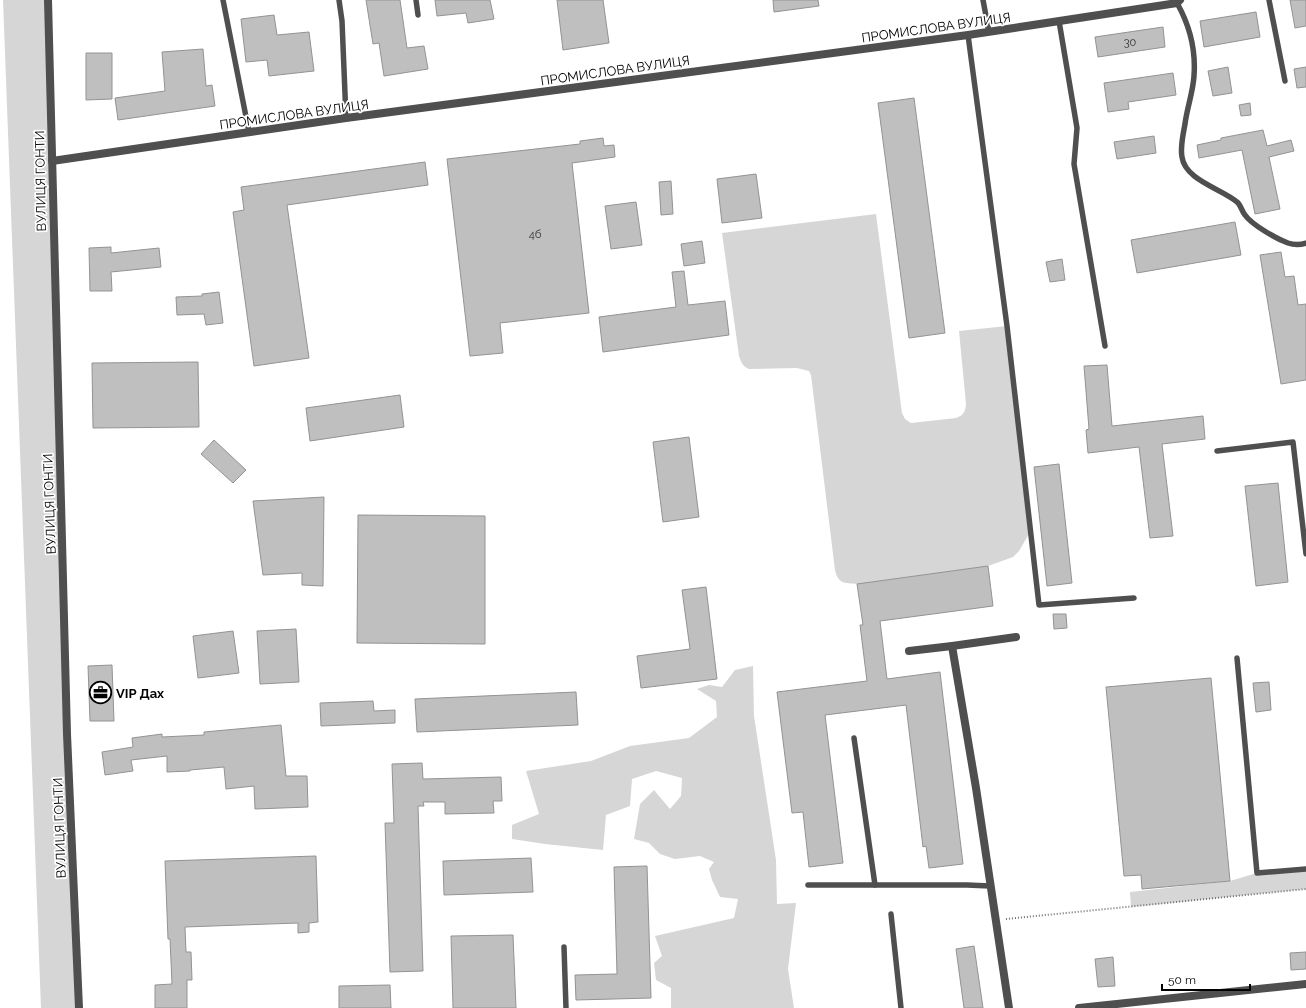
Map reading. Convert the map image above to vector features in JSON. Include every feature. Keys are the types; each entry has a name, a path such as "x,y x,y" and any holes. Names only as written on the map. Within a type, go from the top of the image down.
{"street":[{"name":"ВУЛИЦЯ ГОНТИ","path":"48,0 68,734 79,1008"},
{"name":"ПРОМИСЛОВА ВУЛИЦЯ","path":"52,161 346,118 968,35 1179,1"},
{"path":"909,650 952,646 1016,637"},
{"path":"952,646 976,788 1009,1008"},
{"path":"1079,1008 1306,984"}],"lane":[{"path":"223,0 249,132"},
{"path":"339,0 342,21 346,118"},
{"path":"416,0 418,15"},
{"path":"983,0 989,32"},
{"path":"1269,0 1285,80"},
{"path":"1179,1 1186,19 1193,46 1194,76 1185,119 1182,148 1182,159 1186,168 1193,175 1238,203 1245,215 1262,230 1289,244 1301,245 1306,243"},
{"path":"1059,21 1077,128 1074,164 1105,346"},
{"path":"968,35 1007,326 1039,605 1134,598"},
{"path":"1217,451 1293,442 1306,554"},
{"path":"1237,658 1257,873 1306,869"},
{"path":"854,738 875,885"},
{"path":"808,884 990,886"},
{"path":"891,914 901,1008"},
{"path":"564,947 566,1008"}],"path":[{"path":"995,920 1306,889"}],"shaded area":[{"path":"3,0 48,0 79,1008 41,1008"},
{"path":"876,214 902,413 905,419 911,423 956,418 961,416 965,411 966,404 959,331 1007,326 1030,532 1019,551 1013,557 988,566 857,584 843,582 836,575 811,375 809,371 797,368 749,369 742,364 739,356 722,233"},
{"path":"753,666 754,716 776,860 777,904 796,903 788,969 794,1008 671,1008 671,988 656,980 654,963 662,956 655,936 734,918 738,899 720,897 712,880 709,869 714,862 700,856 675,859 660,854 649,843 634,839 640,804 654,790 670,809 681,796 682,778 656,771 632,779 630,806 606,815 603,850 512,839 512,825 539,814 526,771 591,761 630,746 689,738 717,717 716,701 697,689 709,685 722,687 735,670"},
{"path":"1306,869 1306,889 1131,907 1130,892 1230,881 1257,873"}],"building":[{"path":"366,0 400,0 407,48 424,46 428,69 384,76 379,43 373,44"},
{"path":"435,0 490,0 494,19 468,23 466,13 437,16"},
{"path":"557,0 603,0 609,43 563,50"},
{"path":"773,0 818,0 819,6 774,12"},
{"path":"1290,0 1306,0 1306,26 1295,28"},
{"path":"1256,12 1260,37 1204,47 1200,21"},
{"path":"274,15 277,35 309,32 314,71 269,76 267,60 246,62 241,19"},
{"path":"1163,27 1165,47 1098,57 1095,37"},
{"path":"203,49 206,86 212,85 215,106 118,120 115,98 165,91 162,52"},
{"path":"86,53 112,53 112,99 86,100"},
{"path":"1228,67 1232,93 1213,96 1208,71"},
{"path":"1306,67 1306,87 1297,88 1294,69"},
{"path":"1173,73 1176,95 1128,102 1129,109 1108,112 1104,83"},
{"path":"914,98 945,333 909,338 878,103"},
{"path":"1250,103 1251,115 1241,116 1239,105"},
{"path":"1263,130 1267,146 1291,140 1294,151 1269,157 1280,209 1255,214 1242,150 1199,158 1197,145 1221,140 1221,138"},
{"path":"1154,136 1156,153 1117,159 1114,142"},
{"path":"603,138 604,146 614,145 615,157 572,163 589,313 500,323 503,353 470,356 447,159 580,144 580,141"},
{"path":"425,162 428,185 287,205 309,358 254,366 233,212 244,210 241,187"},
{"path":"756,174 762,218 722,223 717,179"},
{"path":"671,181 673,214 661,215 659,182"},
{"path":"636,202 642,245 611,249 605,206"},
{"path":"1235,222 1241,255 1137,273 1131,240"},
{"path":"702,241 705,263 684,266 681,244"},
{"path":"111,247 111,253 159,248 161,267 111,272 112,291 90,291 89,248"},
{"path":"1281,252 1285,277 1294,276 1298,305 1306,304 1306,380 1281,384 1260,255"},
{"path":"1062,259 1065,280 1050,282 1046,262"},
{"path":"684,271 688,305 725,301 729,335 603,352 599,317 676,307 672,272"},
{"path":"219,292 223,323 206,325 204,314 177,315 176,297 202,296 202,294"},
{"path":"198,362 199,427 93,428 92,363"},
{"path":"1107,365 1112,426 1203,416 1205,439 1162,444 1173,536 1150,538 1139,447 1088,453 1086,430 1089,429 1084,366"},
{"path":"400,395 404,427 310,441 306,408"},
{"path":"689,437 699,517 663,522 653,442"},
{"path":"214,440 246,470 233,483 201,454"},
{"path":"1059,464 1072,583 1047,586 1034,467"},
{"path":"1278,483 1288,582 1256,586 1245,486"},
{"path":"324,497 323,586 302,585 302,573 263,575 253,501"},
{"path":"358,515 485,516 485,644 357,643"},
{"path":"988,566 993,606 880,621 887,679 940,672 963,864 929,868 926,846 923,847 906,705 825,715 843,863 809,867 803,812 792,813 777,692 867,681 860,625 863,625 857,584"},
{"path":"706,587 717,679 641,688 637,656 690,649 682,590"},
{"path":"1053,614 1066,614 1067,628 1054,629"},
{"path":"296,629 299,682 260,684 257,631"},
{"path":"233,631 239,673 198,678 193,636"},
{"name":"VIP Дах","path":"112,665 114,721 90,721 88,666"},
{"path":"1211,678 1230,881 1142,889 1141,875 1124,876 1106,687"},
{"path":"1269,682 1271,710 1256,712 1253,683"},
{"path":"576,692 578,725 417,732 415,699"},
{"path":"373,701 374,711 395,710 395,723 321,726 320,703"},
{"path":"281,725 286,776 307,776 308,807 255,809 254,786 226,789 224,767 167,772 167,756 131,760 133,771 105,775 102,752 133,747 132,738 162,734 162,737 204,735 204,732"},
{"path":"422,763 423,779 501,777 502,801 493,801 494,813 445,814 445,802 423,802 424,806 418,806 423,971 390,972 385,823 394,823 392,764"},
{"path":"316,856 318,922 309,923 309,932 298,933 298,923 185,927 186,952 191,952 192,980 187,980 187,1008 155,1008 155,985 172,984 170,939 168,939 165,861"},
{"path":"531,858 533,892 444,895 443,861"},
{"path":"647,866 651,998 576,1000 575,975 617,974 614,867"},
{"path":"513,935 516,1008 453,1008 451,936"},
{"path":"974,946 983,1008 964,1008 956,949"},
{"path":"1306,952 1306,969 1291,970 1290,953"},
{"path":"1113,957 1115,986 1098,987 1095,959"},
{"path":"390,985 391,1008 339,1008 339,986"}],"place":[{"name":"VIP Дах","path":"101,693"}]}
